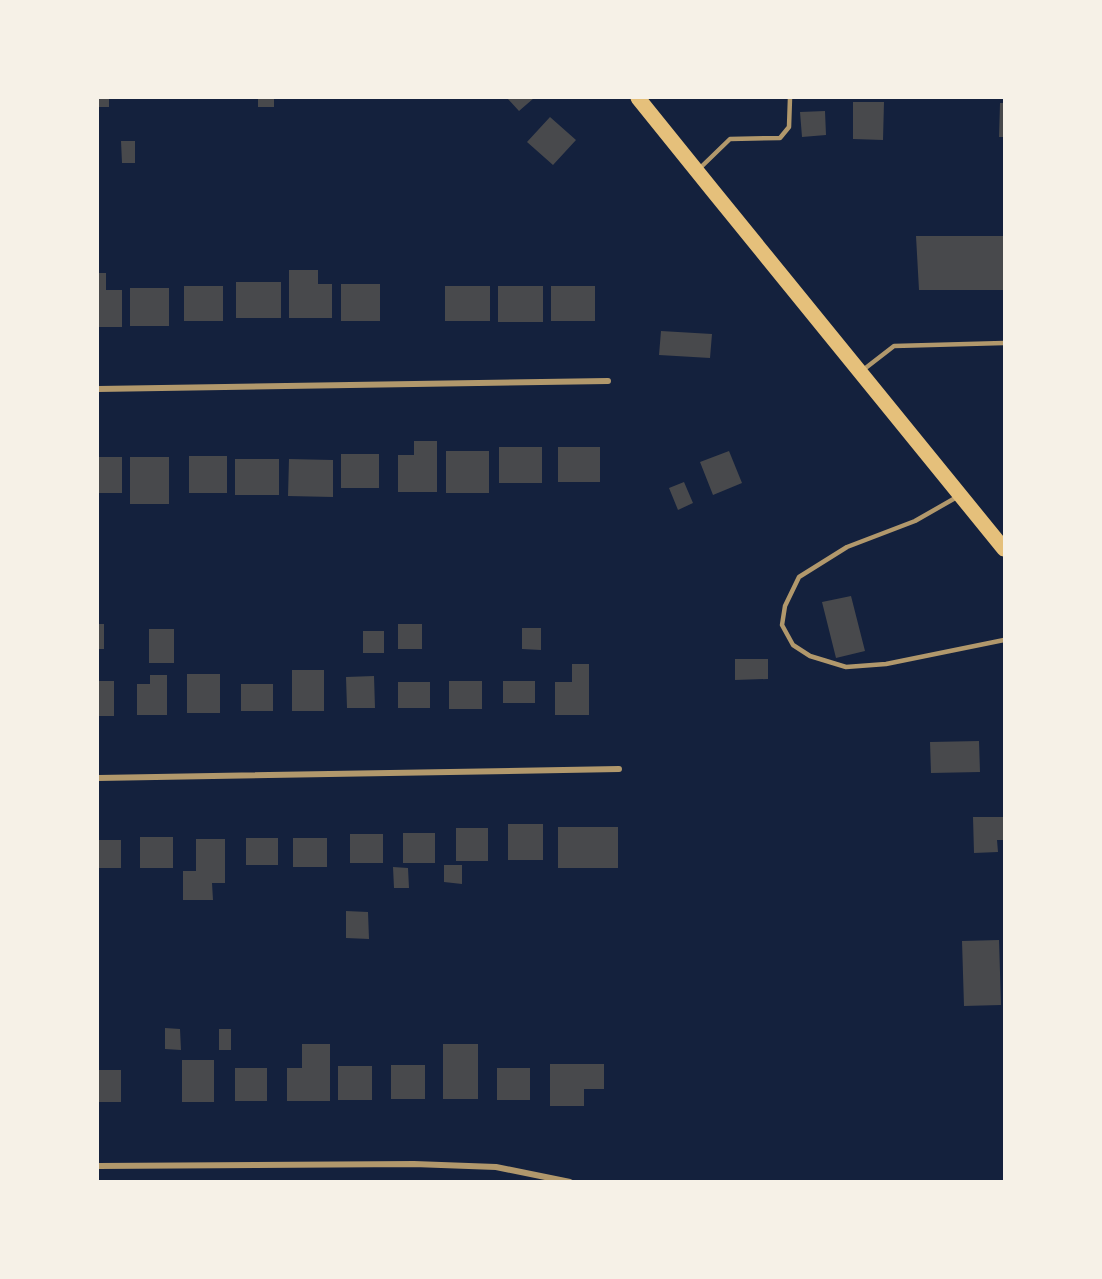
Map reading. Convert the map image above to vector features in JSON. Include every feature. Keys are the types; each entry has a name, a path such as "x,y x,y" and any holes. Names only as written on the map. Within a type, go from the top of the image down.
{"main road":[{"path":"638,98 1005,549"}],"street":[{"path":"98,389 608,381"},
{"path":"98,778 619,769"},
{"path":"98,1166 414,1164 496,1167 570,1182"}],"lane":[{"path":"697,171 730,139 780,138 789,127 790,98"},
{"path":"860,372 894,346 1005,343"},
{"path":"960,495 915,521 847,547 799,577 785,606 782,625 793,645 810,656 846,667 886,664 1005,640"}],"building":[{"path":"98,98 109,98 109,107 98,107"},
{"path":"258,98 274,98 274,107 258,107"},
{"path":"507,98 534,98 519,111"},
{"path":"853,102 884,102 883,140 853,139"},
{"path":"1000,103 1004,103 1004,137 999,137"},
{"path":"825,111 826,135 802,137 800,112"},
{"path":"550,117 576,140 553,165 527,142"},
{"path":"121,141 135,141 135,163 122,163"},
{"path":"916,236 1004,236 1004,290 919,290"},
{"path":"289,270 318,270 318,284 332,284 332,318 289,318"},
{"path":"98,273 106,273 106,290 122,290 122,327 98,327"},
{"path":"236,282 281,282 281,318 236,318"},
{"path":"341,284 380,284 380,321 341,321"},
{"path":"184,286 223,286 223,321 184,321"},
{"path":"445,286 490,286 490,321 445,321"},
{"path":"498,286 543,286 543,322 498,322"},
{"path":"551,286 595,286 595,321 551,321"},
{"path":"130,288 169,288 169,326 130,326"},
{"path":"661,331 712,334 710,358 659,355"},
{"path":"414,441 437,441 437,492 398,492 398,455 414,455"},
{"path":"499,447 542,447 542,483 499,483"},
{"path":"558,447 600,447 600,482 558,482"},
{"path":"446,451 489,451 489,493 446,493"},
{"path":"729,451 742,483 713,495 700,462"},
{"path":"341,454 379,454 379,488 341,488"},
{"path":"189,456 227,456 227,493 189,493"},
{"path":"98,457 122,457 122,493 98,493"},
{"path":"130,457 169,457 169,504 130,504"},
{"path":"235,459 279,459 279,495 235,495"},
{"path":"289,459 333,460 333,497 288,496"},
{"path":"684,482 693,503 678,510 669,488"},
{"path":"851,596 865,651 836,658 822,602"},
{"path":"98,624 104,624 104,649 98,649"},
{"path":"398,624 422,624 422,649 398,649"},
{"path":"522,628 541,628 541,650 522,649"},
{"path":"149,629 174,629 174,663 149,663"},
{"path":"363,631 384,631 384,653 363,653"},
{"path":"735,659 768,659 768,679 735,680"},
{"path":"572,664 589,664 589,715 555,715 555,682 572,682"},
{"path":"292,670 324,670 324,711 292,711"},
{"path":"187,674 220,674 220,713 187,713"},
{"path":"150,675 167,675 167,715 137,715 137,684 150,684"},
{"path":"374,676 375,708 347,708 346,677"},
{"path":"98,681 114,681 114,716 98,716"},
{"path":"449,681 482,681 482,709 449,709"},
{"path":"503,681 535,681 535,703 503,703"},
{"path":"398,682 430,682 430,708 398,708"},
{"path":"241,684 273,684 273,711 241,711"},
{"path":"979,741 980,772 931,773 930,742"},
{"path":"973,817 1004,817 1004,840 997,840 998,852 974,853"},
{"path":"508,824 543,824 543,860 508,860"},
{"path":"558,827 618,827 618,868 558,868"},
{"path":"456,828 488,828 488,861 456,861"},
{"path":"403,833 435,833 435,863 403,863"},
{"path":"350,834 383,834 383,863 350,863"},
{"path":"140,837 173,837 173,868 140,868"},
{"path":"246,838 278,838 278,865 246,865"},
{"path":"293,838 327,838 327,867 293,867"},
{"path":"196,839 225,839 225,883 212,883 213,900 183,900 183,871 196,871"},
{"path":"98,840 121,840 121,868 98,868"},
{"path":"444,865 462,865 462,884 444,882"},
{"path":"393,867 408,868 409,888 394,888"},
{"path":"346,911 368,912 369,939 346,938"},
{"path":"999,940 1001,1005 964,1006 962,941"},
{"path":"165,1028 180,1029 181,1050 165,1049"},
{"path":"219,1029 231,1029 231,1050 219,1050"},
{"path":"302,1044 330,1044 330,1101 287,1101 287,1068 302,1068"},
{"path":"443,1044 478,1044 478,1099 443,1099"},
{"path":"182,1060 214,1060 214,1102 182,1102"},
{"path":"550,1064 604,1064 604,1089 584,1089 584,1106 550,1106"},
{"path":"391,1065 425,1065 425,1099 391,1099"},
{"path":"338,1066 372,1066 372,1100 338,1100"},
{"path":"235,1068 267,1068 267,1101 235,1101"},
{"path":"497,1068 530,1068 530,1100 497,1100"},
{"path":"98,1070 121,1070 121,1102 98,1102"}]}
